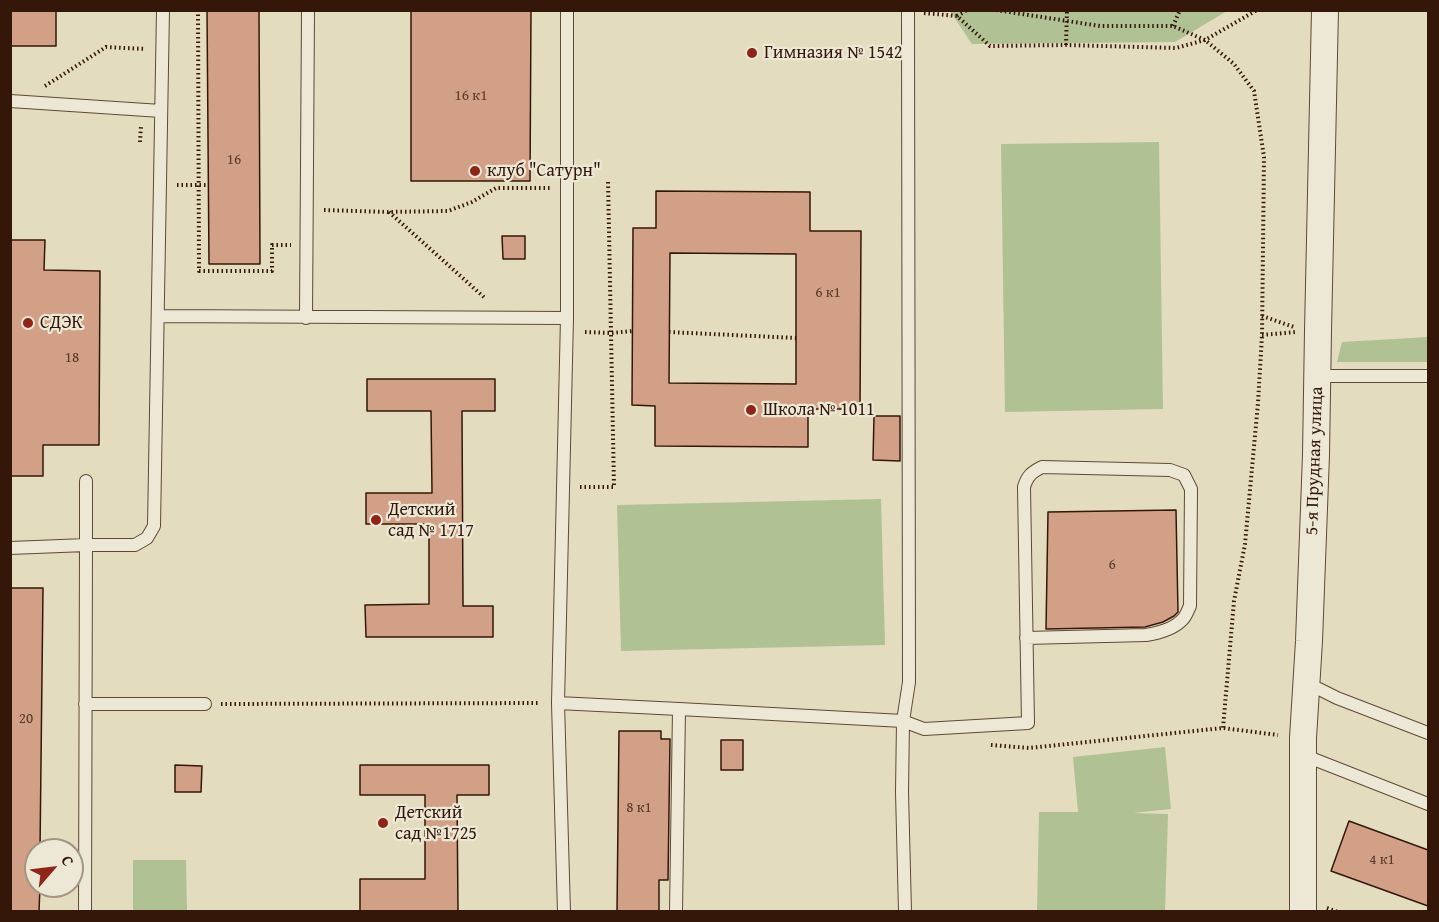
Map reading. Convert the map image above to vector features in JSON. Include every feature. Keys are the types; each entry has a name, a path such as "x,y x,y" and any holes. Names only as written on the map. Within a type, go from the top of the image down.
{"street":[{"name":"5-я Прудная улица","path":"1303,912 1303,747 1316,455 1325,10"}],"lane":[{"path":"10,548 135,545 147,538 154,526 163,10"},
{"path":"306,318 308,10"},
{"path":"564,912 558,703 567,332 567,10"},
{"path":"905,912 902,792 903,721 909,682 908,11"},
{"path":"10,101 161,111"},
{"path":"158,316 567,318"},
{"path":"1318,376 1428,376"},
{"path":"558,703 903,721 924,729 1028,723 1026,638 1024,487 1026,479 1032,471 1042,467 1170,470 1184,475 1191,489 1190,606 1184,619 1160,633 1146,635 1026,638"},
{"path":"85,912 86,481"},
{"path":"1307,686 1428,733"},
{"path":"85,704 205,704"},
{"path":"676,912 679,709"},
{"path":"1303,747 1428,804"}],"path":[{"path":"198,10 200,271 272,271 272,245 306,245"},
{"path":"957,16 967,10"},
{"path":"996,10 1100,26 1173,26 1205,40 1234,64 1254,91 1264,157 1262,335 1245,543 1234,601 1223,728"},
{"path":"1066,45 1067,10"},
{"path":"1173,26 1180,10"},
{"path":"908,11 957,16 990,46 1066,45 1176,48 1205,40 1257,10"},
{"path":"48,91 36,91 106,47 162,49"},
{"path":"140,152 141,109"},
{"path":"578,488 614,487 608,180"},
{"path":"306,209 388,212 448,210 472,201 496,188 555,188"},
{"path":"388,212 508,318"},
{"path":"1262,315 1306,331 1262,335"},
{"path":"567,332 633,331"},
{"path":"669,332 796,338"},
{"path":"205,704 558,703"},
{"path":"980,745 1029,748 1223,728 1303,747"}],"green space":[{"path":"950,11 1227,11 1175,42 972,44"},
{"path":"1159,142 1163,409 1005,412 1001,144"},
{"path":"1428,337 1428,362 1337,362 1342,342"},
{"path":"881,499 885,645 621,651 617,505"},
{"path":"1165,747 1171,809 1133,813 1168,814 1165,911 1037,911 1039,812 1078,812 1073,757"},
{"path":"133,860 186,860 187,911 133,911"}],"building":[{"path":"10,10 56,10 56,46 10,46"},
{"path":"207,10 259,10 260,264 209,264"},
{"path":"411,10 531,10 530,181 411,181"},
{"path":"656,191 810,192 810,231 861,231 860,409 808,409 808,447 655,446 655,406 632,405 633,228 656,228","holes":["670,253 796,254 796,384 669,383"]},
{"path":"502,236 525,236 525,259 503,259"},
{"path":"10,240 45,240 44,270 100,271 99,445 43,445 43,476 10,476"},
{"path":"367,379 495,379 495,411 462,411 463,606 493,606 493,637 366,637 365,605 429,604 429,524 366,524 366,493 432,493 431,411 367,411"},
{"path":"874,416 900,416 900,461 873,460"},
{"path":"1176,510 1178,612 1174,616 1145,627 1046,629 1048,512"},
{"path":"10,588 43,588 40,838 24,838 24,898 40,898 39,912 10,912"},
{"path":"619,731 661,731 661,739 670,739 668,880 659,880 659,912 617,912"},
{"path":"721,740 743,740 743,770 721,770"},
{"path":"175,765 202,766 201,792 175,792"},
{"path":"360,765 489,765 489,795 457,795 458,912 360,911 360,879 425,879 425,795 360,795"},
{"path":"1349,821 1428,850 1428,906 1331,871"}],"place":[{"name":"Гимназия № 1542","path":"752,53"},
{"name":"клуб \"Сатурн\"","path":"475,171"},
{"name":"СДЭК","path":"28,323"},
{"name":"Школа № 1011","path":"751,410"},
{"name":"Детский сад № 1717","path":"376,520"},
{"name":"Детский сад №1725","path":"383,823"}]}
